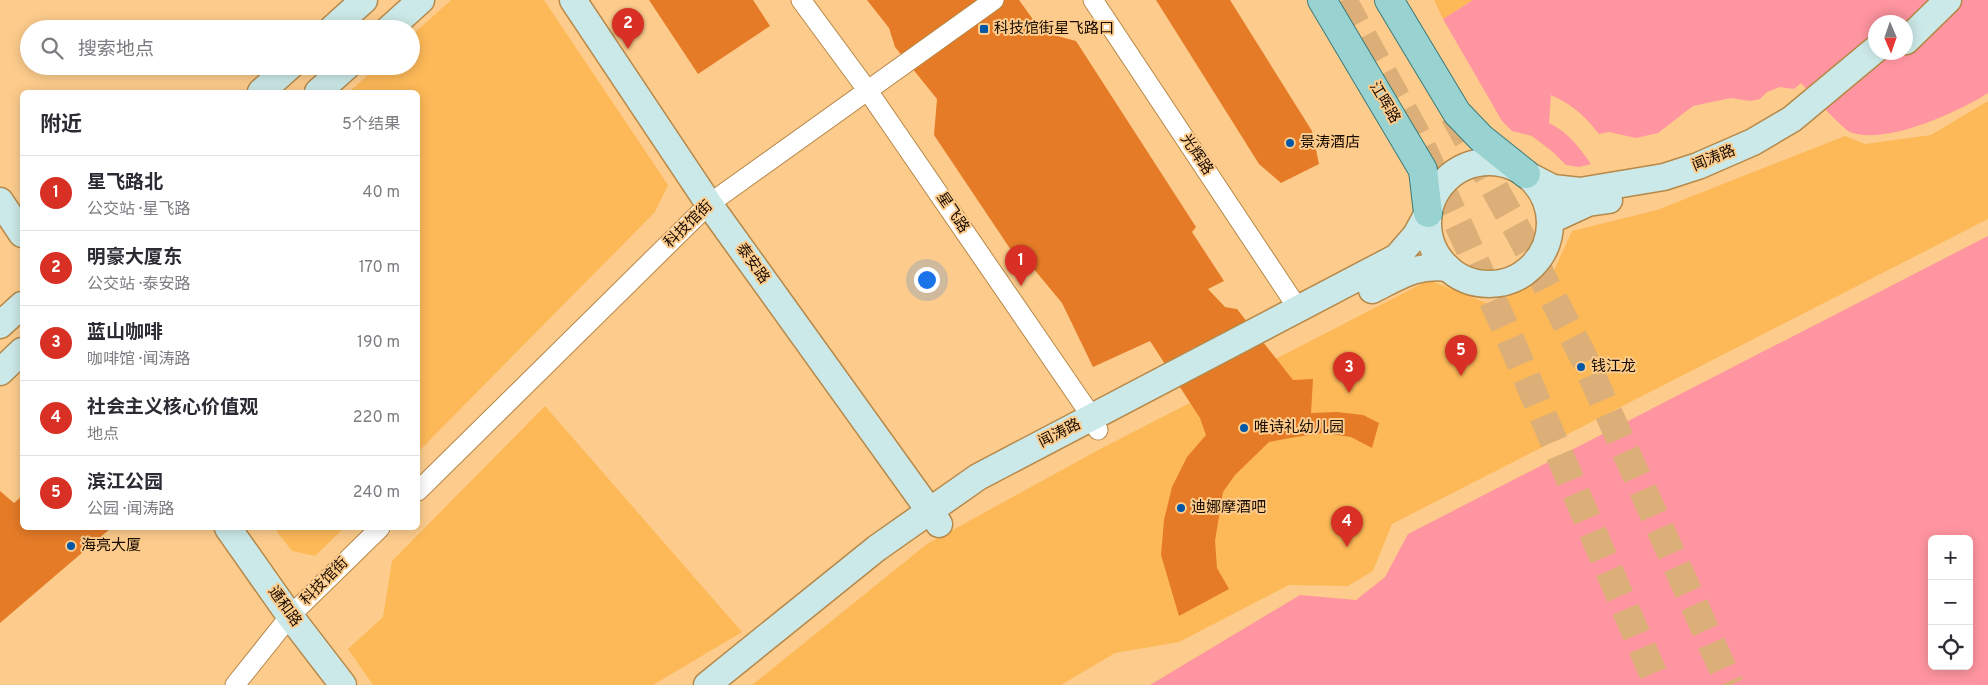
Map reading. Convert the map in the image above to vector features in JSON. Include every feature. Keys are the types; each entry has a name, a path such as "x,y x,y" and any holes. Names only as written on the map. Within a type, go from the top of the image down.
{"main road":[{"path":"342,20 364,0"},
{"path":"399,20 421,0"},
{"name":"泰安路","path":"573,0 709,204 934,517"},
{"name":"江晖路","path":"1322,0 1424,170 1428,213"},
{"path":"1389,0 1457,113 1481,138 1526,174"},
{"path":"1913,17 1931,0"},
{"path":"1913,34 1948,0"},
{"name":"闻涛路","path":"1551,220 1588,203 1637,196 1694,182 1734,168 1784,144 1797,124 1868,57"},
{"name":"闻涛路","path":"707,685 877,548 934,517 977,497 1095,424 1397,257 1416,235 1440,186 1453,173 1469,165 1487,161 1508,164 1554,188 1580,191 1664,177 1698,166 1797,124 1871,74 1886,60"},
{"path":"263,90 280,75"},
{"path":"320,90 337,75"},
{"name":"闻涛路","path":"1428,213 1429,233 1435,252 1448,268 1465,279 1485,284 1506,282 1525,273 1539,258 1548,240 1551,220 1547,202 1539,186 1526,174"},
{"path":"0,201 20,231"},
{"name":"闻涛路","path":"1095,424 1410,271 1430,266 1448,268"},
{"path":"0,325 20,307"},
{"path":"0,372 20,353"},
{"name":"闻涛路","path":"731,685 890,557 934,517"},
{"name":"通和路","path":"229,530 290,616 343,685"}],"street":[{"name":"星飞路","path":"801,0 868,91 1095,424"},
{"name":"科技馆街","path":"420,489 709,204 994,0"},
{"name":"光辉路","path":"1093,0 1299,310"},
{"name":"科技馆街","path":"235,685 290,616 378,530"}],"shaded area":[{"path":"451,0 544,0 668,185 655,212 420,450 420,90 351,90 368,75 420,75 420,28"},
{"path":"1434,0 1473,0 1443,19"},
{"path":"1473,0 1988,0 1988,93 1941,117 1901,131 1865,135 1850,132 1801,83 1794,89 1780,87 1767,92 1760,99 1750,101 1731,98 1693,106 1658,133 1636,138 1609,132 1599,134 1578,111 1551,95 1549,123 1567,135 1591,164 1579,167 1566,165 1532,136 1512,131 1502,121 1443,19"},
{"path":"1988,101 1988,219 1392,524 1373,571 1348,586 1289,585 1179,642 1115,653 1061,685 752,685 927,544 1102,448 1429,280 1489,304 1550,279 1572,231 1657,210 1845,136 1865,144 1931,135"},
{"path":"1988,236 1988,685 1150,685 1300,595 1356,600 1385,577 1408,534"},
{"path":"545,406 742,632 653,685 373,685 348,649 383,617 392,561"},
{"path":"276,530 342,530 315,556 292,551"}],"building":[{"path":"649,0 753,0 770,26 698,74"},
{"path":"867,0 1019,0 1042,32 1076,41 1196,227 1192,232 1224,281 1208,289 1225,307 1237,309 1293,380 1313,379 1311,413 1337,412 1363,415 1379,423 1372,448 1351,437 1323,433 1269,442 1235,475 1223,492 1215,541 1217,568 1229,589 1179,616 1161,555 1164,520 1172,487 1187,457 1206,435 1200,418 1150,341 1093,367 1062,303 1033,268 1027,255 1017,259 934,135 937,99 895,47 889,28"},
{"path":"1156,0 1230,0 1312,131 1319,164 1281,183 1259,164"},
{"path":"0,491 14,503 20,498 20,530 109,530 0,623"}],"tunnel":[{"path":"1343,0 1414,130 1460,228 1508,334 1658,685"},
{"path":"1454,115 1522,238 1583,356 1730,685"}],"place":[{"name":"科技馆街星飞路口","path":"984,29"},
{"name":"明豪大厦东","path":"628,49"},
{"name":"景涛酒店","path":"1290,143"},
{"name":"星飞路北","path":"1021,286"},
{"name":"钱江龙","path":"1581,367"},
{"name":"滨江公园","path":"1461,376"},
{"name":"蓝山咖啡","path":"1349,393"},
{"name":"唯诗礼幼儿园","path":"1244,428"},
{"name":"迪娜摩酒吧","path":"1181,508"},
{"name":"海亮大厦","path":"71,546"},
{"name":"社会主义核心价值观","path":"1347,547"}]}
